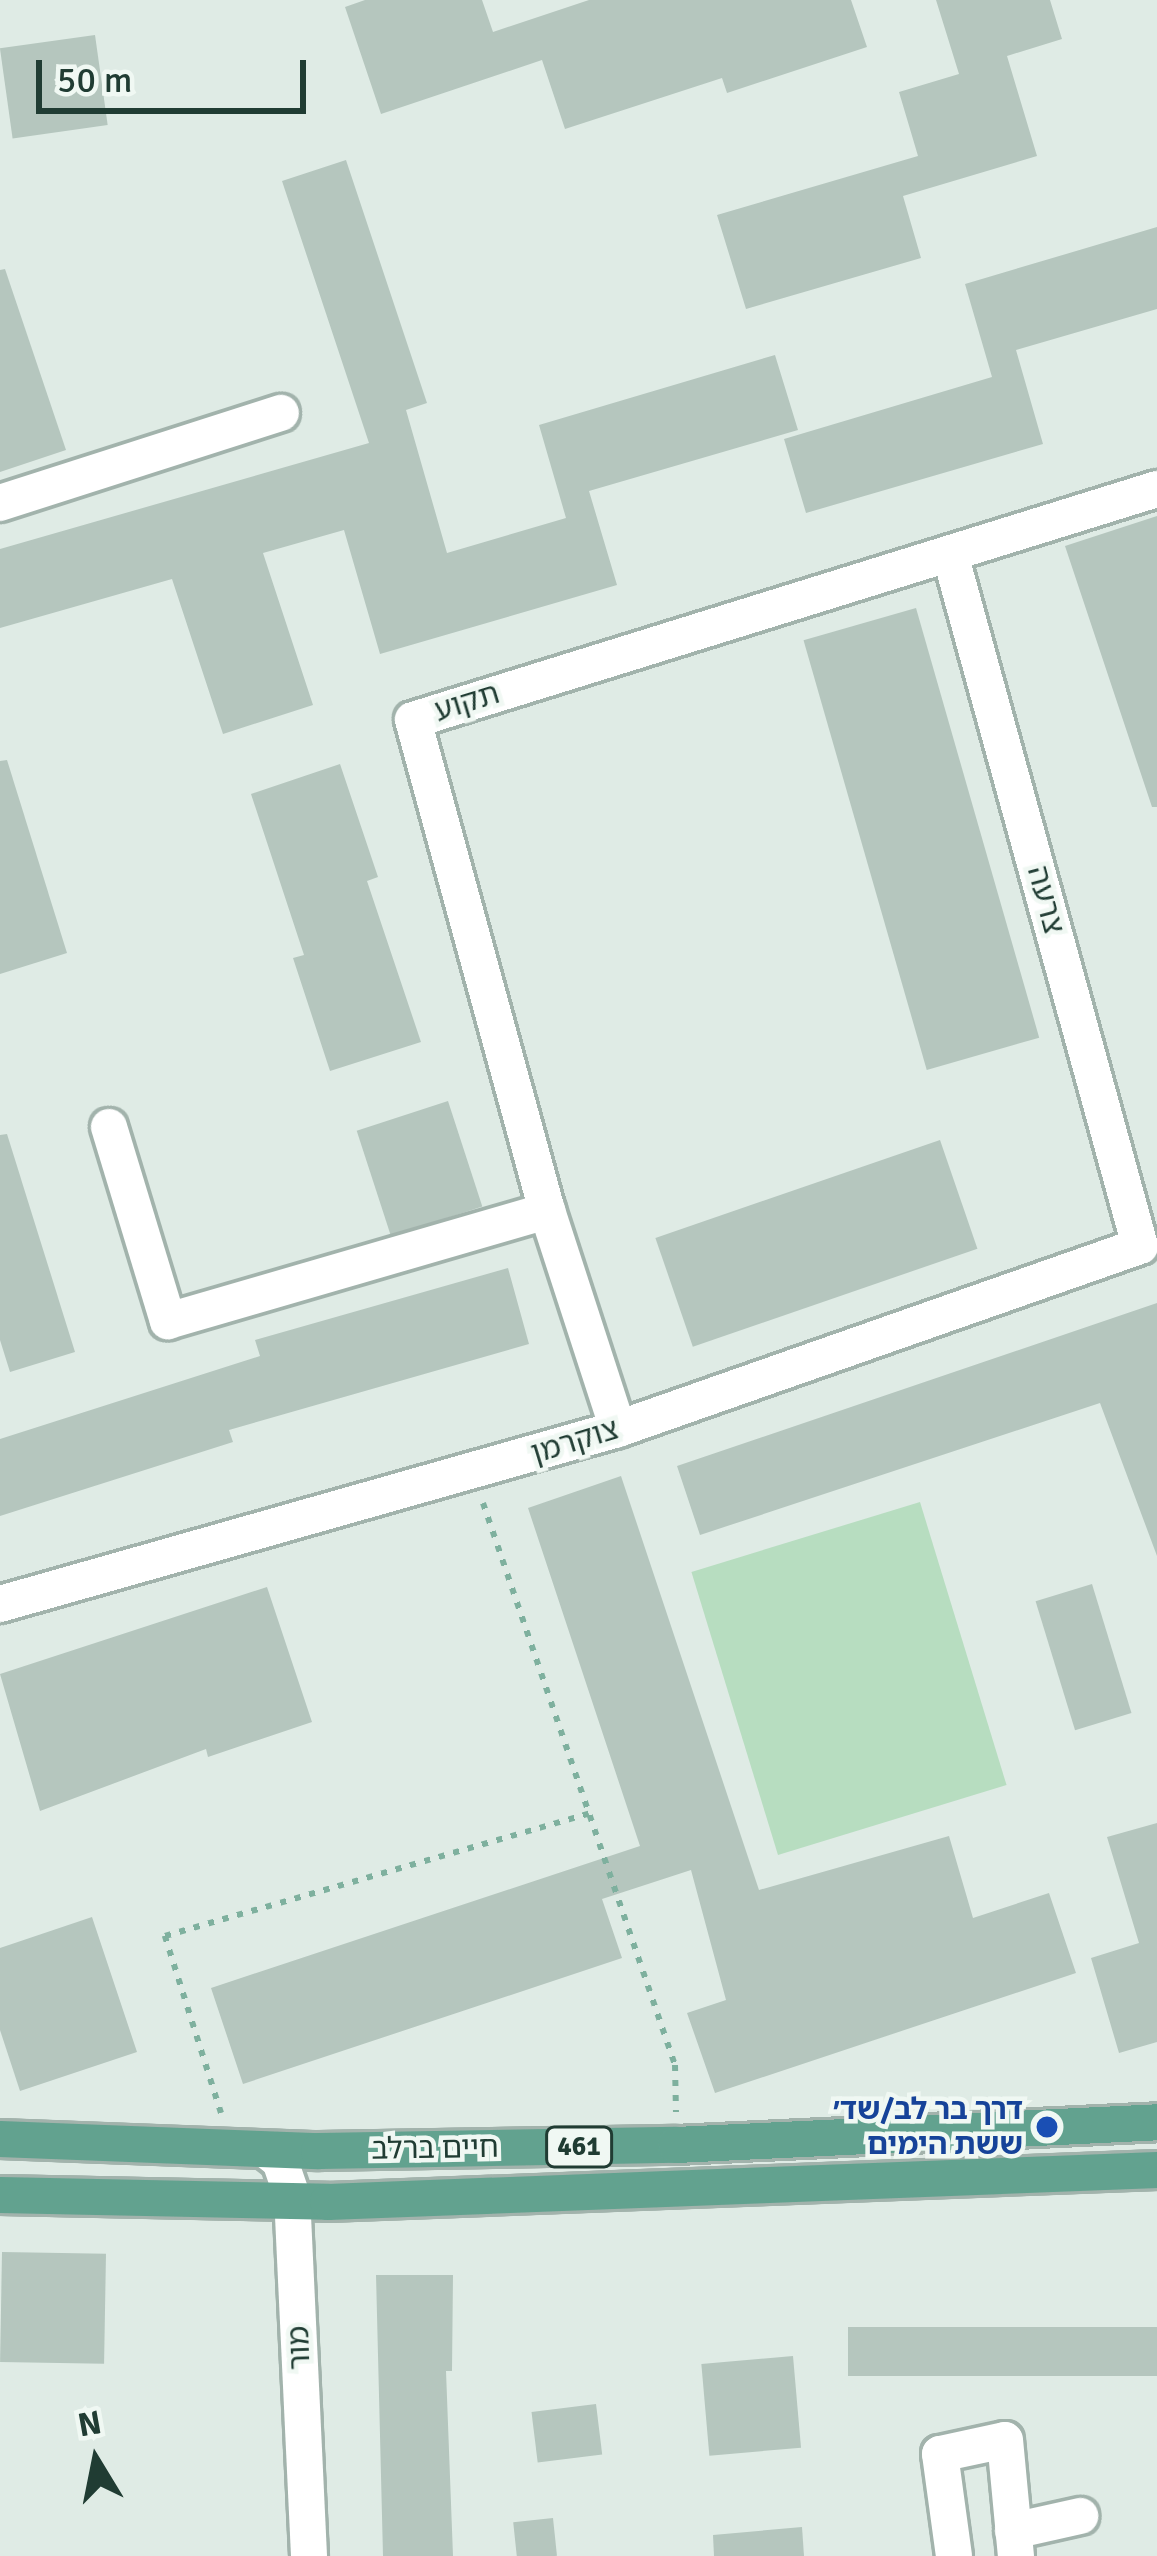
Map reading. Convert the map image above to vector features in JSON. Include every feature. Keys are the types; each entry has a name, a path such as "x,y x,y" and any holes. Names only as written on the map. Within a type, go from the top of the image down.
{"main road":[{"name":"חיים ברלב","path":"0,2139 249,2149 676,2145 1157,2122"},
{"name":"חיים ברלב","path":"0,2195 293,2202 1157,2170"}],"street":[{"path":"0,503 280,413"},
{"name":"תקוע","path":"618,1429 547,1211 412,720 1157,489"},
{"name":"צרעה","path":"950,554 1140,1246"},
{"path":"109,1127 168,1321 547,1211"},
{"name":"צוקרמן","path":"0,1604 618,1429 1140,1246"},
{"name":"מור","path":"249,2149 284,2169 293,2202 309,2556"},
{"path":"954,2556 940,2454 1005,2440 1010,2549 1080,2516"}],"path":[{"path":"473,1473 675,2066 676,2145"},
{"path":"249,2149 165,1936 589,1814"}],"green space":[{"path":"920,1502 1007,1785 778,1855 691,1572"}],"building":[{"path":"365,0 482,0 493,32 589,0 851,0 867,47 727,93 722,78 565,129 542,60 381,114 345,7"},
{"path":"936,0 1050,0 1062,39 1007,56 1037,156 903,196 921,258 746,309 717,215 918,156 899,92 959,74"},
{"path":"95,35 108,125 13,138 0,48"},
{"path":"346,160 427,403 406,410 447,553 566,518 539,425 775,355 798,430 589,491 617,585 380,654 344,530 263,553 313,705 223,734 172,579 0,628 0,549 369,443 282,181"},
{"path":"1157,227 1157,309 1016,350 1043,444 806,513 784,439 992,377 965,284"},
{"path":"5,269 66,450 0,472 0,270"},
{"path":"1157,516 1157,807 1152,807 1065,546"},
{"path":"916,608 1039,1038 927,1070 804,640"},
{"path":"7,760 67,953 0,974 0,761"},
{"path":"340,764 378,877 367,881 421,1042 330,1071 293,958 304,955 251,794"},
{"path":"448,1101 482,1207 391,1236 357,1131"},
{"path":"7,1134 75,1352 10,1372 0,1340 0,1135"},
{"path":"940,1140 977,1249 693,1347 655,1238"},
{"path":"508,1268 529,1344 229,1430 233,1442 0,1516 0,1439 260,1356 255,1340"},
{"path":"1157,1303 1157,1556 1100,1403 700,1535 677,1466"},
{"path":"621,1476 759,1890 949,1836 973,1918 1049,1893 1076,1973 715,2093 687,2013 726,2000 691,1870 602,1899 622,1958 243,2084 211,1988 640,1846 528,1508"},
{"path":"1092,1584 1131,1713 1075,1730 1036,1601"},
{"path":"267,1587 312,1722 208,1757 206,1749 40,1811 0,1674"},
{"path":"1157,1823 1157,2042 1119,2053 1091,1958 1139,1943 1107,1837"},
{"path":"92,1917 137,2052 20,2091 0,2030 0,1948"},
{"path":"2,2252 106,2254 104,2364 0,2362"},
{"path":"376,2275 453,2275 452,2371 446,2371 453,2556 383,2556"},
{"path":"848,2327 1157,2327 1157,2376 848,2376"},
{"path":"793,2356 801,2448 709,2456 701,2364"},
{"path":"596,2404 602,2455 538,2463 531,2412"},
{"path":"553,2518 557,2556 517,2556 513,2522"},
{"path":"802,2527 804,2556 714,2556 713,2535"}],"place":[{"name":"דרך בר לב/שד׳ ששת הימים","path":"1047,2127"}]}
